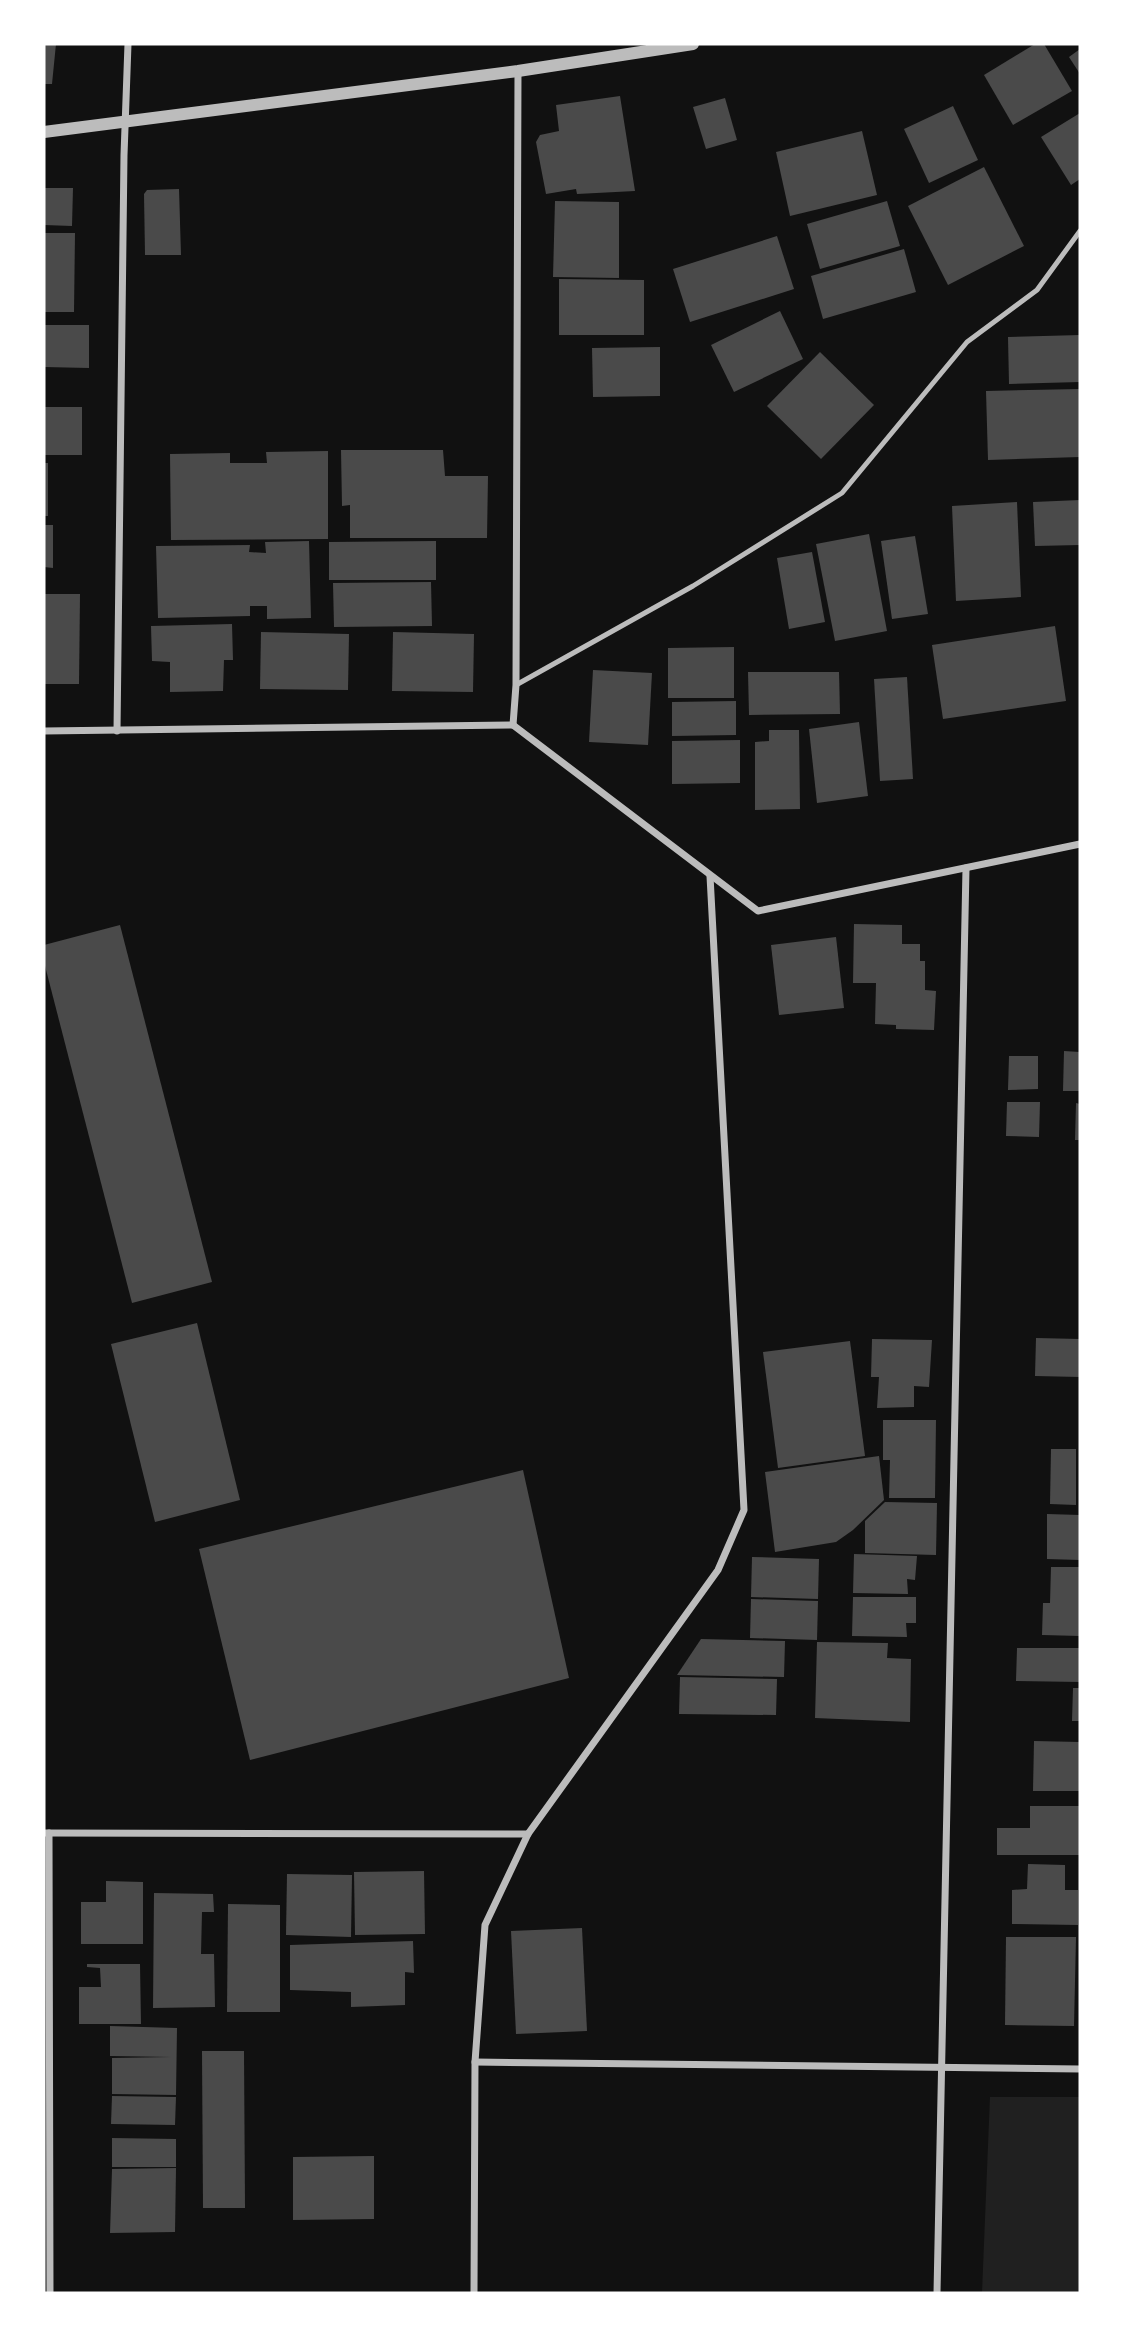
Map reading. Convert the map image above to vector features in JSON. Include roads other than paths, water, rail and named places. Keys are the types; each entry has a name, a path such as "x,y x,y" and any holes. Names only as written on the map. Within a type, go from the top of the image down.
{"street":[{"path":"117,731 124,120 128,44"},
{"path":"44,132 517,71 693,44"},
{"path":"513,724 516,685 517,71"},
{"path":"44,731 513,724 758,911 1080,844"},
{"path":"937,2293 966,868"},
{"path":"474,2293 475,2062 485,1925 528,1835 718,1570 744,1510 710,876"},
{"path":"50,2293 46,1833 528,1835"},
{"path":"475,2062 1080,2069"}],"lane":[{"path":"516,685 693,586 842,493 967,342 1037,290 1080,231"}]}
